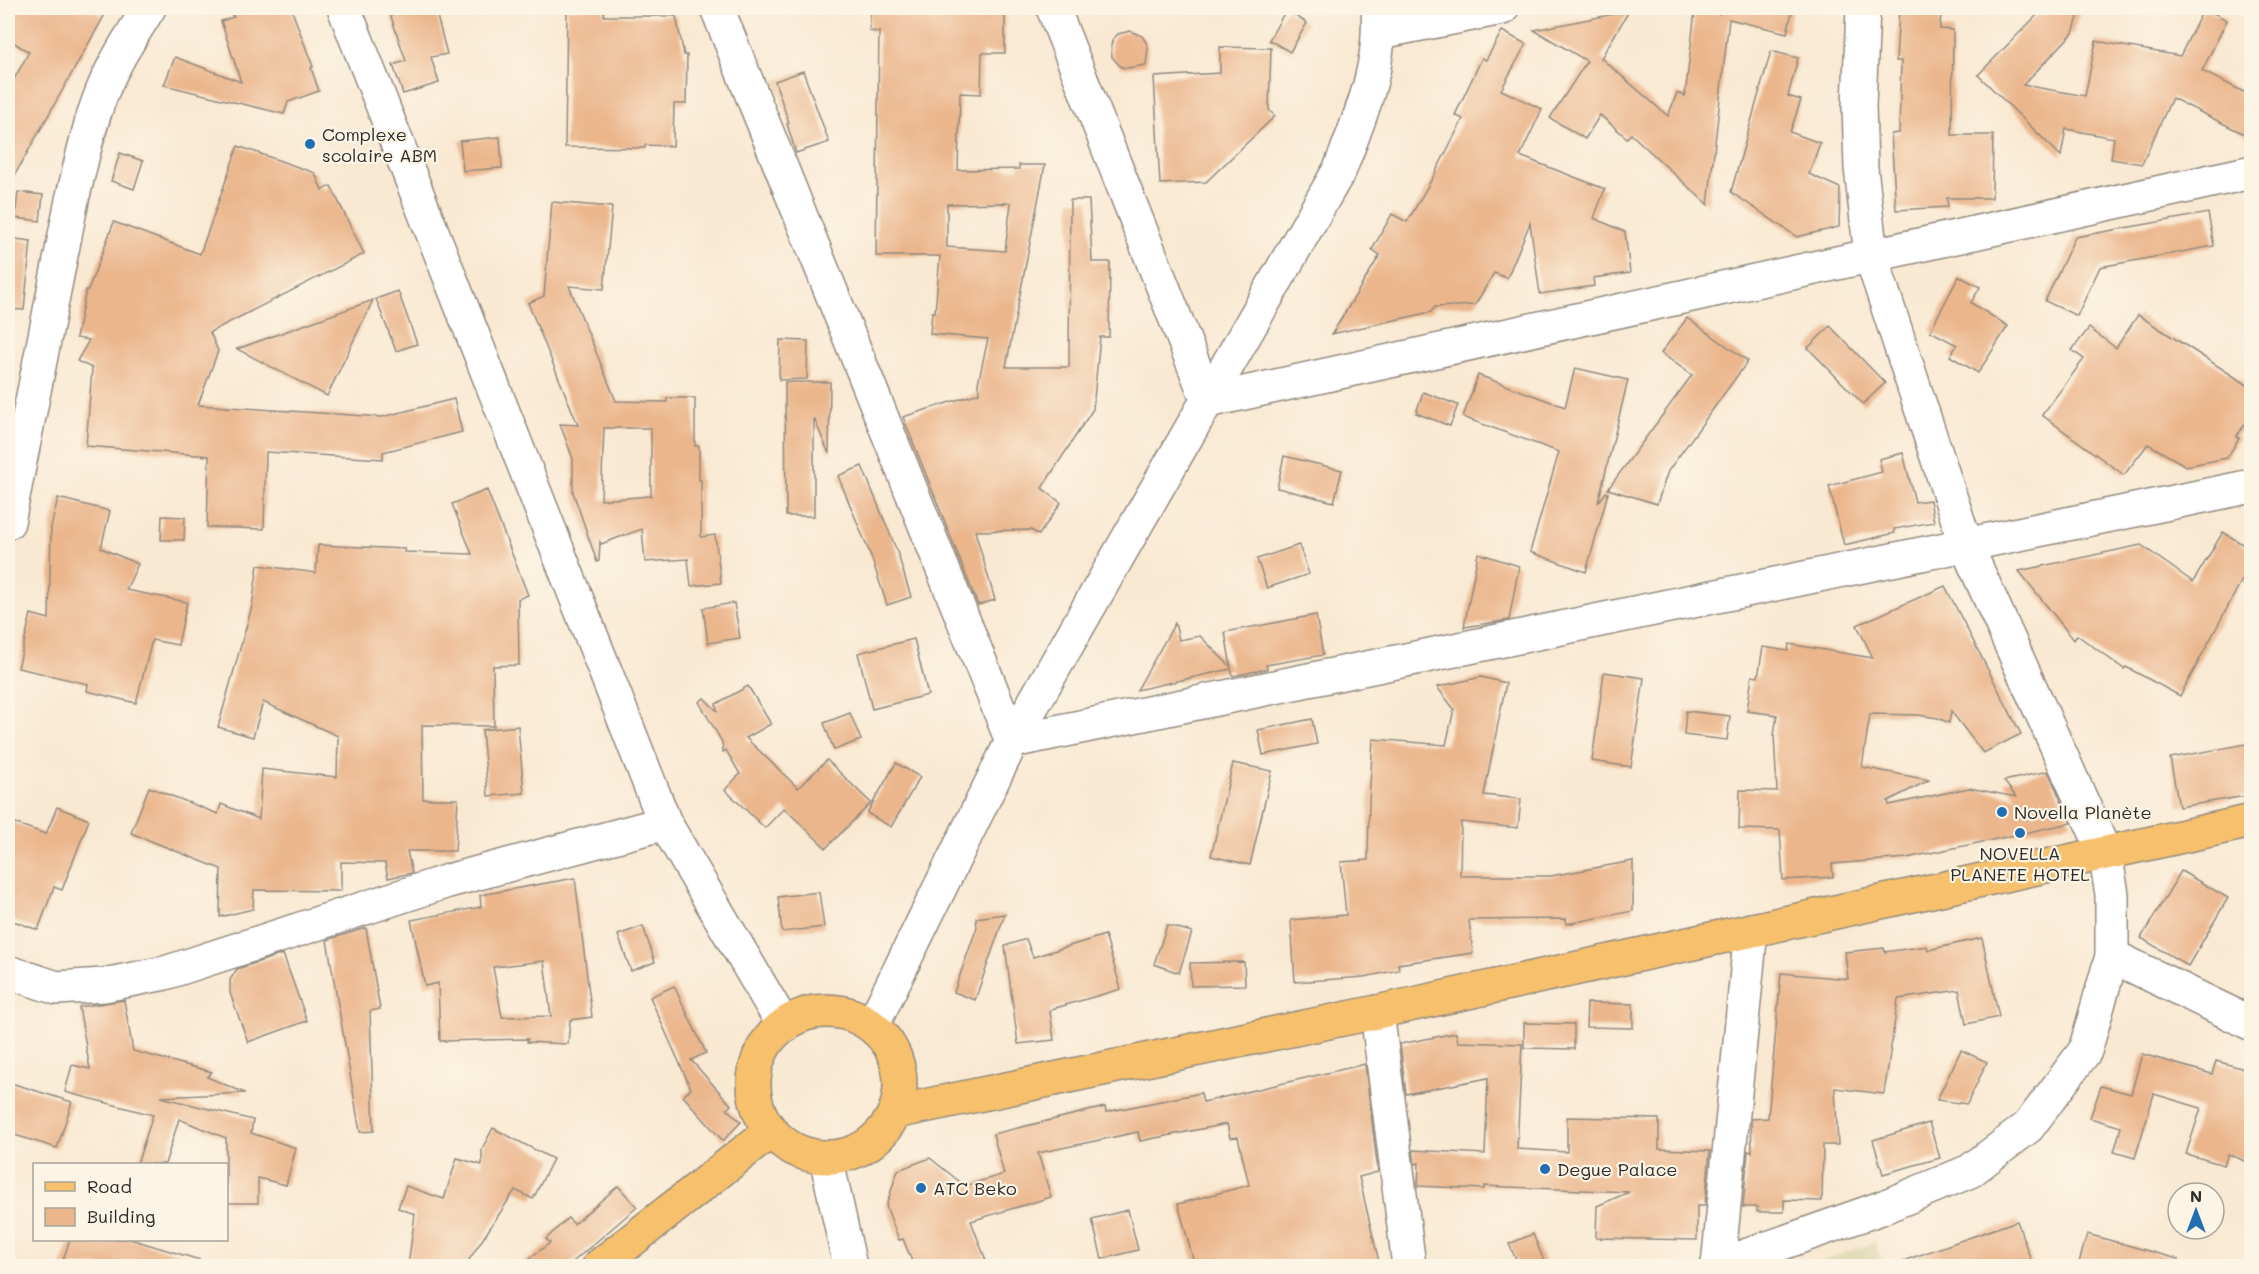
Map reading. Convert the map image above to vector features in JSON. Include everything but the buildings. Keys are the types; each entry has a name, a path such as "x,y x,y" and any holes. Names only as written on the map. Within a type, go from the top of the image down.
{"main road":[{"path":"895,1112 1377,1012 2252,821"},
{"path":"819,1012 837,1012 856,1017 872,1026 888,1044 899,1065 901,1089 895,1112 879,1137 854,1152 826,1157 805,1154 786,1145 771,1131 759,1110 754,1087 757,1064 767,1042 784,1026 801,1016 819,1012"},
{"path":"599,1266 771,1131"}],"street":[{"path":"8,522 72,200 85,149 101,93 118,58 149,8"},
{"path":"344,8 665,824 784,1026"},
{"path":"717,8 1012,741"},
{"path":"1053,8 1208,401"},
{"path":"872,1026 1012,741 1340,169 1373,80 1379,20 1502,8"},
{"path":"1751,930 1717,1266 1881,1208 1970,1171 2028,1127 2085,1051 2112,956 2112,894 2104,853 1966,545 1871,256 1861,168 1859,106 1863,8"},
{"path":"1208,401 2252,172"},
{"path":"1012,741 2252,486"},
{"path":"8,972 57,988 104,985 165,973 448,881 665,824"},
{"path":"2112,956 2252,1024"},
{"path":"1377,1012 1409,1266"},
{"path":"826,1157 850,1266"}],"shaded area":[{"path":"1875,1242 1883,1266 1808,1266"}],"place":[{"name":"Complexe scolaire ABM","path":"310,144"},
{"name":"Novella Planète","path":"2002,812"},
{"name":"NOVELLA PLANETE HOTEL","path":"2020,833"},
{"name":"Degue Palace","path":"1545,1169"},
{"name":"ATC Beko","path":"921,1188"}]}
